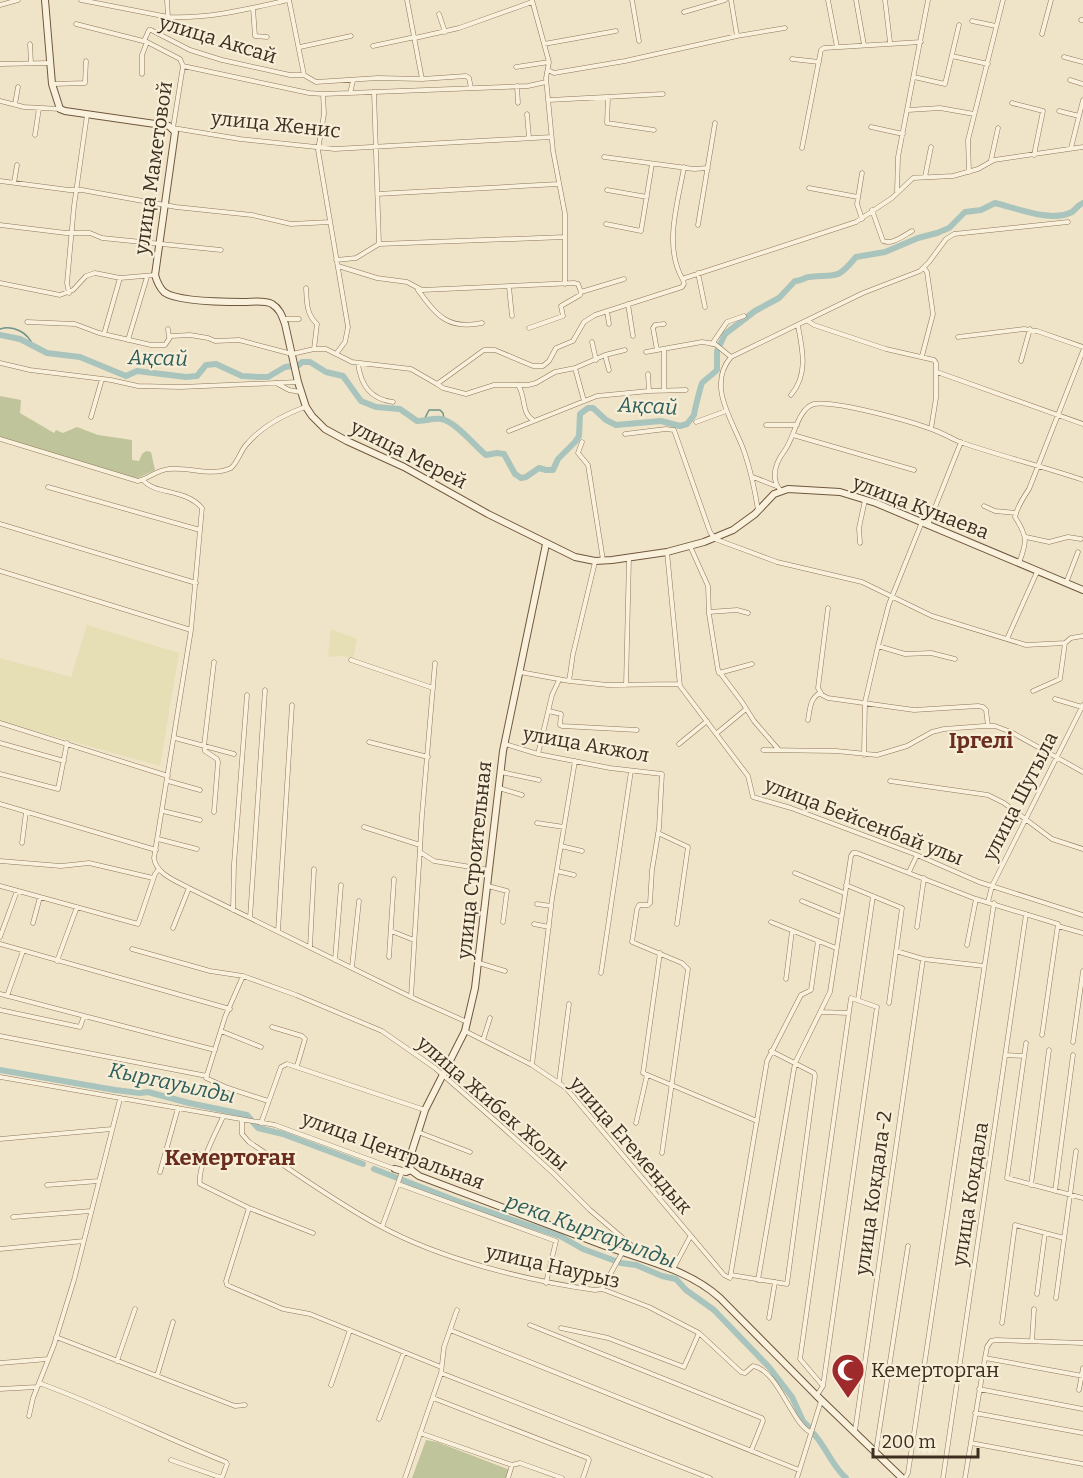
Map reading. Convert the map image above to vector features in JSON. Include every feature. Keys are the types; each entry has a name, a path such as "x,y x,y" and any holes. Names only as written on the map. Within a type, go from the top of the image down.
{"main road":[{"path":"45,0 52,84 60,109"},
{"name":"улица Женис","path":"60,109 87,115 161,124 173,128"},
{"name":"улица Маметовой","path":"155,275 175,136 173,128"},
{"path":"155,275 159,286 168,294 216,301 264,302 274,306 283,319"},
{"name":"улица Мерей","path":"283,319 300,392 306,407 318,423 335,435 412,471 546,544"},
{"path":"546,544 575,557 595,561 666,552 715,539 743,524 779,489"},
{"name":"улица Кунаева","path":"779,489 822,490 866,499 1083,590"},
{"name":"улица Строительная","path":"411,1170 410,1162 425,1110 465,1031 467,1022 479,963 504,744 546,544"},
{"name":"улица Центральная","path":"394,1169 400,1179 411,1170 419,1176 621,1255 641,1258 689,1277 712,1291 903,1478"}],"street":[{"path":"0,5 18,0"},
{"path":"81,0 168,17 203,17 290,0 304,75"},
{"path":"167,0 168,17"},
{"path":"407,0 422,79"},
{"path":"632,0 639,41"},
{"path":"684,12 726,0"},
{"path":"731,0 737,36"},
{"path":"828,0 837,47"},
{"path":"856,0 864,45"},
{"path":"885,0 890,42"},
{"path":"897,192 897,168 928,0"},
{"path":"969,172 968,140 1003,0"},
{"path":"1042,34 1051,0"},
{"path":"373,46 445,32 532,1 549,62 546,82 551,137 565,214 565,284"},
{"path":"253,8 255,36 267,37"},
{"path":"439,14 445,32"},
{"path":"972,21 996,26"},
{"path":"76,24 146,41 142,55 141,74"},
{"path":"914,77 945,84 959,24"},
{"path":"548,70 554,73 625,61 737,36 785,28"},
{"name":"улица Аксай","path":"471,88 469,78 466,76 316,82 304,75 290,75 222,60 190,50 151,30 149,30 146,41 180,59 183,66 323,94 374,91 471,88 537,85 546,82"},
{"path":"544,44 616,31"},
{"path":"300,47 351,36"},
{"path":"802,148 821,50 890,42 921,42"},
{"path":"30,45 31,63"},
{"path":"952,56 988,64"},
{"path":"1064,57 1083,62"},
{"path":"792,59 819,63"},
{"path":"52,84 85,83 86,61"},
{"path":"516,67 549,62"},
{"path":"0,64 50,63"},
{"name":"улица Маметовой","path":"173,128 183,66"},
{"path":"350,93 353,81"},
{"path":"1070,81 1083,84"},
{"path":"517,86 518,104"},
{"path":"15,104 18,87"},
{"path":"374,91 379,244"},
{"path":"323,94 322,137 318,146 348,327 345,342 336,354"},
{"path":"549,100 663,94"},
{"path":"608,97 607,123 654,130"},
{"path":"1071,148 1083,100"},
{"name":"улица Женис","path":"0,101 60,109"},
{"path":"1012,103 1043,111 1034,155"},
{"path":"35,135 39,108"},
{"path":"908,110 940,108 974,114"},
{"path":"1059,111 1079,116"},
{"path":"528,114 529,138"},
{"path":"69,292 67,283 76,190 87,115"},
{"path":"698,225 715,123"},
{"path":"871,127 903,134"},
{"name":"улица Женис","path":"173,128 240,139 334,149 551,137"},
{"path":"991,161 998,128"},
{"path":"924,177 931,147"},
{"path":"684,280 698,273 862,219 892,198 913,178 947,177 978,169 991,161 1083,147"},
{"path":"604,157 694,169 708,168"},
{"path":"606,224 641,231 652,164"},
{"path":"14,183 17,165"},
{"path":"437,384 484,350 495,350 527,364 543,366 549,361 556,348 576,339 587,320 607,311 682,287 684,280 675,261 673,234 684,166"},
{"path":"862,173 858,197 858,208 862,219"},
{"path":"0,181 76,190 164,205 252,215 291,224 330,222"},
{"path":"377,194 558,184"},
{"path":"809,188 858,197"},
{"path":"607,190 647,197"},
{"path":"872,210 883,241 886,243 912,231"},
{"path":"758,510 745,452 726,411 722,395 725,366 731,357 863,293 915,273 924,268 946,239 954,234 1068,222"},
{"path":"0,225 90,233 102,238 221,250"},
{"path":"336,260 356,258 379,244 565,237"},
{"path":"338,266 377,278 407,282 417,289 450,323 465,326 482,323"},
{"path":"922,356 933,314 928,276 924,268"},
{"path":"698,273 705,307"},
{"path":"915,273 919,276 928,276"},
{"path":"0,283 60,295 69,292 90,274 120,278 155,275"},
{"path":"128,340 147,277"},
{"path":"104,334 120,278"},
{"path":"528,328 563,316 561,306 576,299 581,292 624,279"},
{"path":"417,289 576,283 581,292"},
{"path":"509,287 512,316"},
{"path":"306,288 308,313 317,324 315,349"},
{"path":"628,304 633,336"},
{"path":"607,311 609,324"},
{"path":"713,344 727,322 744,316"},
{"path":"283,319 299,319"},
{"path":"808,321 814,326 886,349 934,360 937,372 936,398 931,429"},
{"path":"27,322 75,324 104,334 161,346 168,343 168,329"},
{"path":"657,350 653,328 655,325 664,324"},
{"path":"791,395 802,377 802,347 798,326"},
{"path":"1020,361 1030,329"},
{"path":"958,337 1030,329 1083,349 1039,465 1016,513 1015,518 1026,537 1019,564"},
{"path":"169,337 190,335 215,341 238,340 293,358 315,349 326,349 358,364 411,369 443,388 466,394 494,384 518,386 536,383 555,372 575,368 605,355 625,350"},
{"path":"591,342 596,360"},
{"path":"645,352 702,342 713,344 731,357"},
{"path":"664,349 664,390"},
{"path":"605,355 609,370"},
{"path":"0,363 127,385 182,387 298,382"},
{"path":"358,364 360,375 368,391 378,399 393,402"},
{"path":"575,368 584,401"},
{"path":"937,372 1083,424"},
{"path":"648,374 648,391"},
{"path":"92,417 102,379"},
{"path":"276,383 289,390 300,392"},
{"path":"518,386 523,394 525,411 534,420"},
{"path":"508,431 584,401 607,395 686,390"},
{"path":"779,489 775,480 776,463 807,408 815,404 847,407 931,429 961,442 1083,480"},
{"path":"0,439 131,480 143,480 159,471 169,469 212,472 231,468 245,446 256,435 280,418 306,407"},
{"path":"696,422 726,411"},
{"path":"766,425 797,425"},
{"path":"625,434 674,430 710,532 715,539 777,562 862,582 932,616 1026,645 1065,643 1071,638 1083,636"},
{"path":"793,435 914,470"},
{"path":"582,442 578,453 588,465 603,561"},
{"path":"864,755 865,702 889,603 961,442"},
{"path":"752,476 779,489"},
{"path":"143,480 151,487 183,494 201,505 202,508 191,630 154,862 159,869 189,888 467,1022"},
{"path":"48,487 200,530"},
{"path":"860,543 859,528 866,499"},
{"path":"984,506 995,511 1016,513"},
{"path":"0,524 196,583"},
{"path":"1026,537 1049,542 1068,537 1081,538"},
{"path":"690,546 708,586 709,612 719,673 754,721 780,750"},
{"path":"519,671 569,681 626,685 680,684 666,552"},
{"path":"1066,584 1078,552"},
{"path":"626,685 629,558"},
{"path":"569,681 573,654 595,561"},
{"path":"0,572 191,630"},
{"path":"1007,639 1037,572"},
{"path":"828,608 818,688 820,693 828,698 914,710 978,706 986,710 988,726"},
{"path":"709,612 737,610 748,613"},
{"path":"1033,691 1060,679 1065,643"},
{"path":"878,646 905,654 931,653 955,659"},
{"path":"351,660 433,688"},
{"path":"214,662 204,746 218,762 214,812"},
{"path":"411,997 420,845 435,663"},
{"path":"719,673 752,664"},
{"path":"538,754 554,690 559,680"},
{"name":"улица Бейсенбай улы","path":"680,684 748,776 751,794 756,799 791,808 992,886 1083,915"},
{"path":"250,918 265,690"},
{"path":"807,720 811,702 814,696 820,693"},
{"path":"233,910 234,864 247,695"},
{"path":"1055,699 1083,707"},
{"path":"278,931 292,705"},
{"name":"улица Шугыла","path":"988,902 992,886 1083,707"},
{"path":"717,733 746,709"},
{"path":"549,711 561,714 560,725 562,726 637,730"},
{"path":"679,744 707,721"},
{"path":"0,723 168,776"},
{"path":"763,750 836,751 877,755 898,749 932,732 988,726 1002,728 1083,772"},
{"path":"175,738 234,754"},
{"path":"369,742 428,757"},
{"path":"0,743 64,761"},
{"path":"0,774 58,789 67,743"},
{"name":"улица Акжол","path":"504,744 538,754 631,771 662,774 650,903 639,905 637,909 632,942 660,952"},
{"path":"532,1065 551,906 575,761"},
{"path":"601,973 631,771"},
{"path":"500,772 539,780"},
{"path":"890,781 988,795 1004,803 1052,839 1083,849"},
{"path":"168,782 200,790"},
{"path":"498,788 522,795"},
{"path":"0,804 156,850"},
{"path":"162,811 200,820"},
{"path":"22,843 26,812"},
{"path":"537,823 564,827"},
{"path":"364,827 420,845"},
{"path":"658,833 688,847 677,924"},
{"path":"158,839 197,849"},
{"path":"561,846 582,851"},
{"path":"420,852 435,861 489,870"},
{"path":"758,1280 795,1063 830,992 851,855 857,853 976,899 1083,933"},
{"path":"909,872 917,855"},
{"path":"0,861 61,866 89,863 153,878"},
{"path":"0,886 138,924 153,878 159,869"},
{"path":"310,947 314,869"},
{"path":"557,871 574,875"},
{"path":"795,873 844,893"},
{"path":"917,927 924,878"},
{"path":"389,957 394,879"},
{"path":"335,960 341,885"},
{"path":"846,885 902,908 889,1003"},
{"path":"487,886 507,891 503,922"},
{"path":"173,928 189,888"},
{"path":"0,937 17,891"},
{"path":"858,1000 873,896"},
{"path":"33,923 40,897"},
{"path":"967,945 976,899"},
{"path":"352,967 359,901"},
{"path":"802,901 841,917"},
{"path":"903,1478 909,1462 994,903"},
{"path":"537,904 551,906"},
{"path":"57,961 77,907"},
{"name":"улица Кокдала","path":"943,1478 1026,914"},
{"path":"771,922 836,948"},
{"path":"534,924 549,927"},
{"path":"1042,1035 1058,926"},
{"path":"391,931 414,940"},
{"path":"786,979 792,931"},
{"path":"771,1051 814,1073 815,1076 787,1284 731,1277 765,1068 771,1051 801,995 811,990 818,941"},
{"path":"0,944 230,1009"},
{"name":"улица Жибек Жолы","path":"132,949 210,971 243,976 296,995 382,1031 435,1068 529,1150 590,1210 631,1245 641,1258"},
{"path":"7,996 22,951"},
{"path":"896,951 922,959 984,966"},
{"path":"662,1153 672,1085 688,969 682,963 660,952 643,1073 647,1075 672,1085 757,1120"},
{"name":"улица Кокдала-2","path":"855,1431 922,959"},
{"path":"479,963 505,971"},
{"path":"1073,1042 1083,971"},
{"path":"207,1076 221,1031 243,976"},
{"path":"0,994 215,1050"},
{"path":"796,1478 823,1386 877,1007 851,998 800,1359 823,1386"},
{"path":"559,1083 569,1005"},
{"path":"0,1010 80,1027 84,1016"},
{"path":"820,1012 849,1013"},
{"path":"483,1040 490,1018"},
{"path":"272,1027 305,1039 297,1066"},
{"path":"221,1031 261,1047"},
{"name":"улица Егемендык","path":"465,1031 532,1065 572,1094 690,1238 724,1275 731,1277"},
{"path":"0,1036 207,1076 206,1078 228,1088 268,1101"},
{"path":"1026,1043 1007,1178 1083,1197"},
{"path":"1031,1185 1049,1050"},
{"path":"1007,1055 1024,1056"},
{"path":"1055,1191 1073,1055"},
{"path":"258,1123 281,1067 287,1064 425,1110"},
{"path":"636,1123 647,1075"},
{"name":"улица Центральная","path":"0,1077 258,1123 294,1132 394,1169"},
{"path":"29,1416 56,1337 84,1241 120,1098"},
{"path":"160,1172 178,1108"},
{"path":"223,1117 206,1156 199,1178 200,1184 249,1208 313,1233"},
{"name":"улица Наурыз","path":"244,1121 242,1134 249,1142 382,1227 409,1241 546,1283 595,1290 602,1288 649,1307 699,1332 741,1372 753,1366 759,1368 783,1394 801,1426 810,1432"},
{"path":"0,1139 112,1129"},
{"path":"418,1132 470,1152"},
{"path":"1056,1298 1076,1151"},
{"path":"194,1152 206,1156"},
{"path":"382,1227 400,1179 483,1214 556,1240 546,1283"},
{"path":"47,1185 99,1181"},
{"path":"483,1214 486,1203"},
{"path":"249,1208 227,1285 283,1309 310,1314 441,1367"},
{"path":"13,1217 91,1211"},
{"path":"1002,1323 1015,1225 1064,1238"},
{"path":"1037,1294 1045,1233"},
{"path":"673,1270 690,1238"},
{"path":"0,1249 84,1241"},
{"path":"876,1452 908,1246"},
{"path":"602,1288 621,1255"},
{"path":"769,1318 775,1282"},
{"path":"117,1361 135,1309"},
{"path":"405,1478 441,1373 444,1347 457,1310"},
{"path":"1032,1341 1034,1310"},
{"path":"157,1376 172,1322"},
{"path":"531,1325 762,1418 763,1421 751,1451"},
{"path":"561,1328 608,1338 684,1367 699,1332"},
{"path":"332,1385 350,1330"},
{"path":"450,1330 799,1470"},
{"path":"56,1337 235,1406 245,1405"},
{"path":"965,1478 979,1389 987,1347 991,1341 1083,1343"},
{"path":"379,1419 404,1352"},
{"path":"0,1363 48,1359"},
{"path":"985,1359 1082,1376"},
{"path":"1079,1390 1083,1368"},
{"path":"441,1373 710,1478"},
{"path":"0,1389 38,1385 71,1395 227,1464 222,1478 171,1460"},
{"path":"979,1389 1083,1409"},
{"path":"433,1398 588,1458 583,1478"},
{"path":"975,1413 1083,1433"},
{"path":"420,1433 512,1466 520,1463 562,1478"},
{"path":"970,1443 1083,1464"},
{"path":"508,1478 512,1466"}],"shaded area":[{"path":"87,625 179,653 160,766 0,721 0,658 71,677"},
{"path":"331,629 357,639 353,659 343,656 328,657"}],"green space":[{"path":"0,396 21,400 20,413 54,433 56,430 63,433 77,427 98,435 132,440 132,460 139,461 146,451 151,452 155,470 138,478 131,477 0,437"},
{"path":"426,1440 437,1442 510,1470 507,1478 412,1478"}],"waterway":[{"name":"Ақсай","path":"0,335 20,339 47,353 80,357 126,376 137,371 186,377 197,376 206,365 216,364 242,376 268,377 285,367 310,362 326,372 343,376 361,401 376,407 400,409 417,421 438,419 447,421 486,455 504,454 515,474 521,478 539,468 553,470 558,459 579,436 580,414 588,408 593,408 606,420 616,425 661,421 680,426 687,424 694,415 702,383 717,370 717,351 725,334 755,311 779,298 795,281 809,277 836,275 856,257 885,252 918,238 937,233 949,228 965,212 981,210 995,203 1034,214 1054,216 1072,212 1083,203"},
{"path":"0,329 10,328 24,333 33,346"},
{"path":"424,420 429,410 440,410 444,419"},
{"name":"Кыргауылды","path":"0,1070 115,1090 148,1092 247,1115 258,1128 283,1134 363,1164"},
{"name":"река Кыргауылды","path":"374,1169 457,1201 560,1236 583,1249 621,1263 636,1265 676,1279 686,1290 714,1310 769,1367 792,1397 803,1421 809,1427"},
{"name":"река Кыргауылды","path":"814,1434 846,1478"}],"place":[{"name":"Кемерторган","path":"848,1399"}],"district":[{"name":"Іргелі","path":"981,740"},
{"name":"Кемертоған","path":"230,1157"}]}
